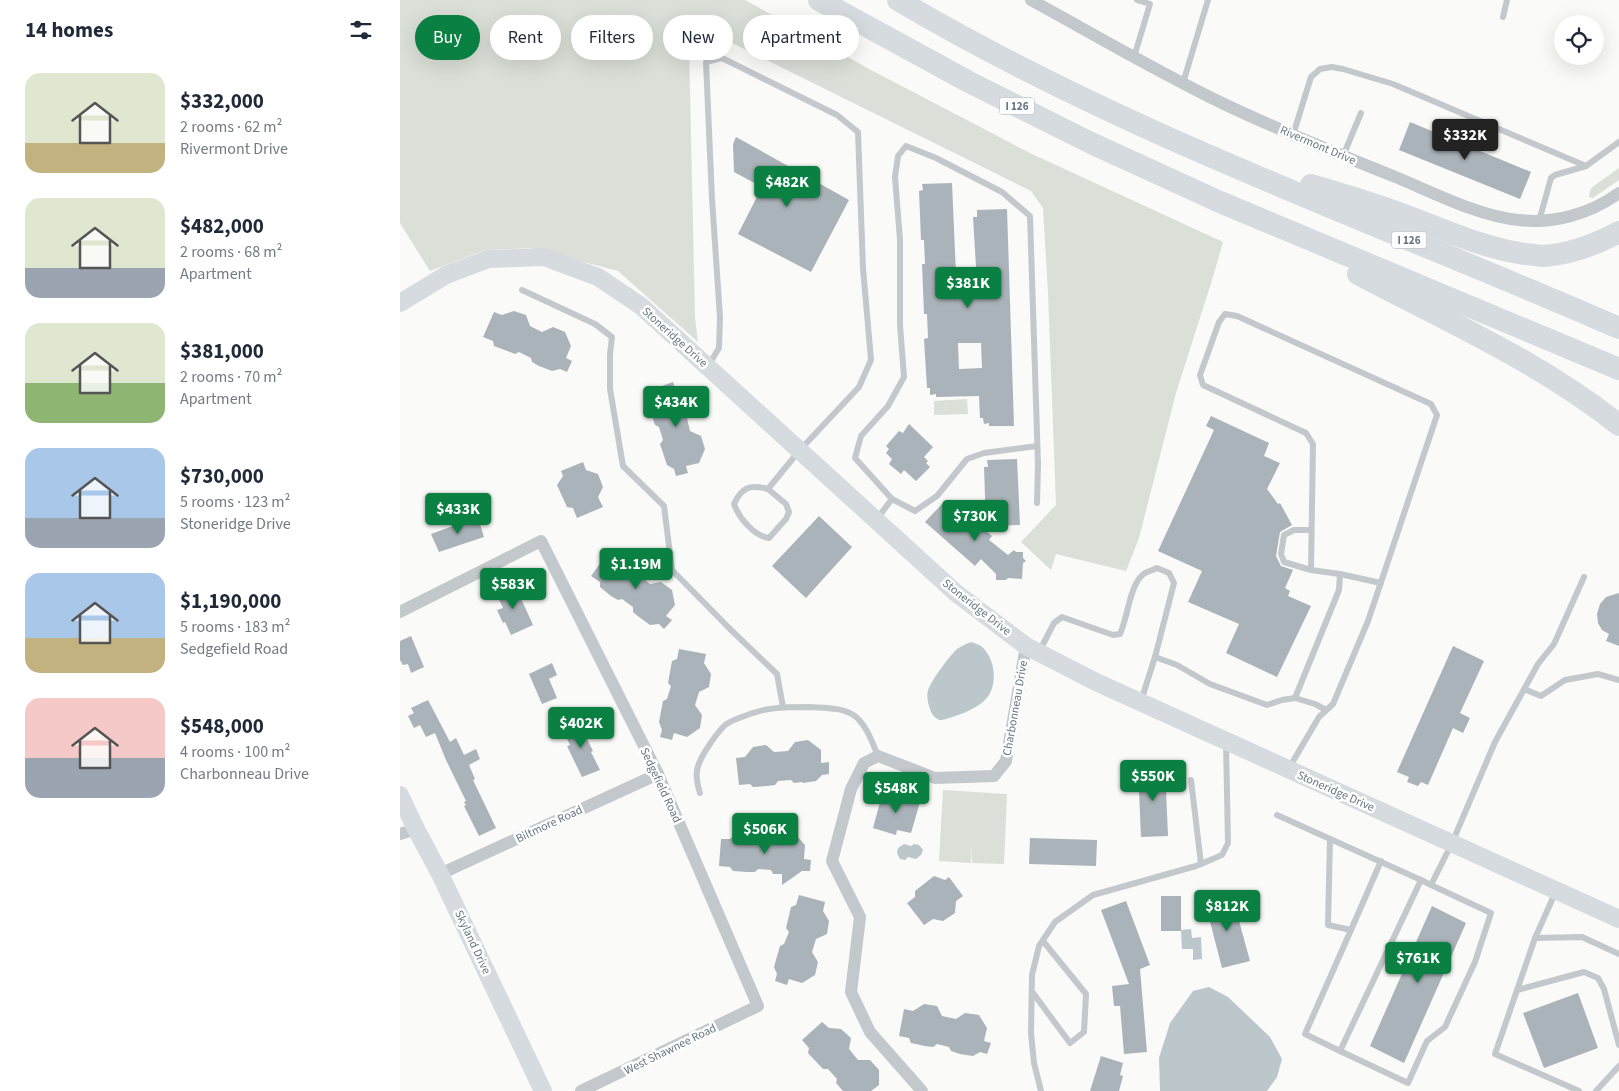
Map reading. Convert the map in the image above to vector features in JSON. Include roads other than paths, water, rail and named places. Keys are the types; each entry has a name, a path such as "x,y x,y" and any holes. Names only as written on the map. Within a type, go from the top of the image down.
{"highway":[{"name":"I 126","path":"819,0 969,82 1091,143 1220,202 1619,369"},
{"name":"I 126","path":"898,0 1028,72 1200,152 1619,328"},
{"path":"1200,152 1382,206 1487,246 1506,251 1541,256 1577,251 1619,232"},
{"path":"1220,202 1519,358 1588,400 1619,425"}],"street":[{"name":"Rivermont Drive","path":"1031,0 1183,83 1252,117 1343,156 1486,213 1520,221 1562,218 1584,212 1602,204 1619,193"},
{"name":"Stoneridge Drive","path":"400,303 446,275 488,259 544,257 598,277 634,301 956,593 1033,649 1096,682 1619,919"},
{"name":"Sedgefield Road","path":"400,612 541,541 658,774 758,1006"},
{"name":"Charbonneau Drive","path":"878,756 935,778 994,776 1006,761 1033,649"},
{"path":"878,756 864,763 851,790 832,861 860,917 851,992 870,1032 920,1090"},
{"name":"Biltmore Road","path":"440,874 658,774"},
{"name":"Skyland Drive","path":"400,795 408,831 440,874 543,1091"},
{"name":"West Shawnee Road","path":"581,1091 758,1006"}],"lane":[{"path":"1134,57 1150,4 1137,0"},
{"path":"1183,83 1208,0"},
{"path":"1503,16 1507,0"},
{"path":"707,367 719,348 720,317 706,62 722,58 837,115 858,132 863,268 871,360 859,386 768,489"},
{"path":"1293,135 1311,77 1320,69 1343,68 1393,84 1586,166"},
{"path":"1343,156 1361,113"},
{"path":"1539,221 1551,178 1555,174 1586,166 1619,142"},
{"path":"1037,446 984,453 967,459 937,496 915,511 892,499 855,458 861,436 888,406 904,377 900,325 900,240 895,177 898,156 906,146 936,158 1002,192 1030,216 1037,446 1037,503"},
{"path":"522,290 595,324 612,337 610,389 623,466 664,506 672,570 777,674 783,706"},
{"path":"1288,769 1319,717 1333,704 1368,621 1437,415 1431,404 1237,316 1225,314 1219,322 1200,375 1203,385 1306,433 1313,444 1311,570"},
{"path":"758,486 768,489 786,504 789,512 786,519 769,538 763,537 747,524 737,513 734,504 739,495 747,488 758,486"},
{"path":"876,520 892,499"},
{"path":"1311,530 1294,530 1284,536 1281,554 1284,562 1311,570 1381,583"},
{"path":"1033,649 1054,623 1062,617 1114,635 1120,634 1135,584 1144,573 1157,568 1169,573 1174,583 1141,702"},
{"path":"1295,698 1339,590 1340,574"},
{"path":"1431,886 1452,843 1495,742 1538,664 1554,644 1584,577"},
{"path":"1155,657 1177,665 1210,684 1266,705 1295,698 1315,704 1326,710"},
{"path":"1524,690 1541,696 1565,680 1598,674 1619,680"},
{"path":"700,793 696,772 699,761 712,741 725,725 749,713 764,709 783,706 841,710 853,715 866,729 878,756"},
{"path":"1041,1091 1034,1063 1031,1034 1032,975 1039,946 1055,922 1093,895 1201,864 1222,855 1228,843 1226,741"},
{"path":"1191,780 1201,864"},
{"path":"1277,815 1381,861 1491,913 1475,962 1446,1027 1427,1041 1408,1083 1305,1034 1381,861"},
{"path":"1330,839 1328,924 1351,930"},
{"path":"1340,1051 1421,880"},
{"path":"1556,890 1535,938 1495,1054 1579,1091"},
{"path":"1535,938 1582,937 1619,954"},
{"path":"1032,993 1070,1043 1084,1032 1086,994 1043,940"},
{"path":"1517,990 1584,972 1598,978 1604,989 1619,1045"},
{"path":"1596,1091 1619,1066"}]}
